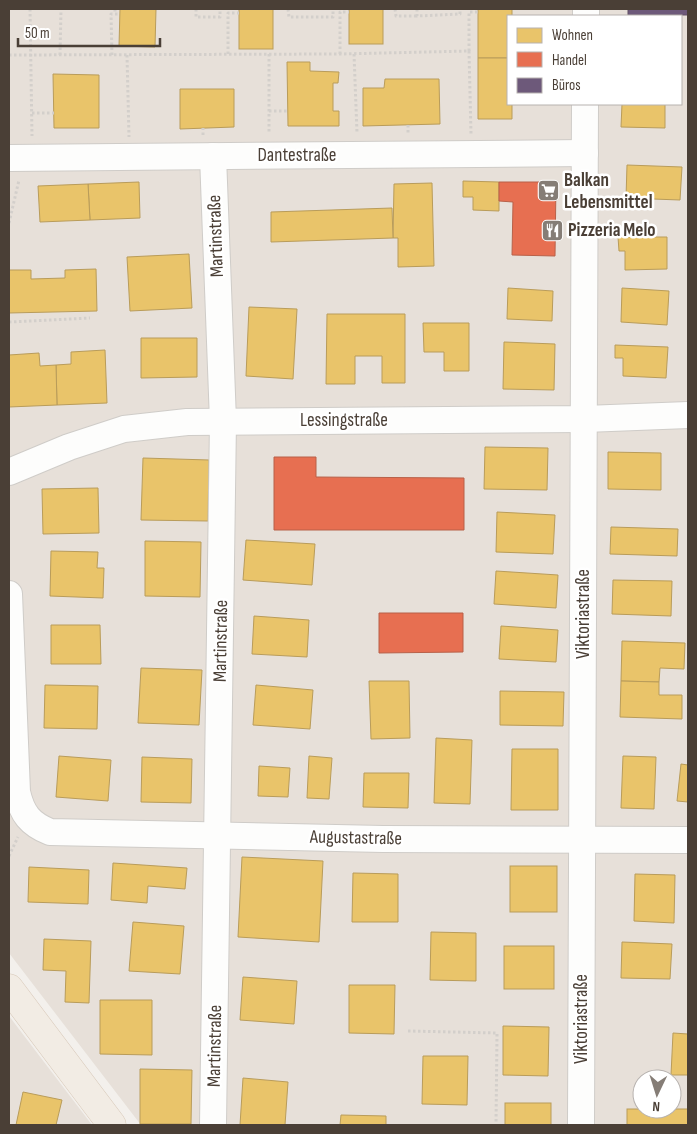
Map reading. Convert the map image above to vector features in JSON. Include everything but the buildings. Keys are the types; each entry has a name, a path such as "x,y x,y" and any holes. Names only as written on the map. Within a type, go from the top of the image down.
{"main road":[{"path":"9,988 112,1125"}],"street":[{"name":"Viktoriastraße","path":"581,1125 585,105"},
{"name":"Dantestraße","path":"22,158 585,153"},
{"name":"Martinstraße","path":"213,156 223,421 219,835 213,1125"},
{"name":"Lessingstraße","path":"9,472 69,447 124,429 187,422 585,419 688,415"},
{"name":"Augustastraße","path":"9,594 17,792 21,808 27,819 37,827 50,832 382,839 688,840"}],"path":[{"path":"9,223 32,113 30,9"},
{"path":"60,55 61,9"},
{"path":"114,9 115,14"},
{"path":"196,9 196,17 220,17 220,9"},
{"path":"288,9 289,17 333,17 333,9"},
{"path":"396,9 396,16 460,14 460,9"},
{"path":"417,9 417,16"},
{"path":"228,54 228,13 234,11 239,13"},
{"path":"340,54 340,12 347,11"},
{"path":"472,154 469,12 475,11"},
{"path":"112,55 111,14 120,14"},
{"path":"9,55 354,54 469,51"},
{"path":"269,54 270,156"},
{"path":"354,54 357,155"},
{"path":"127,55 129,156"},
{"path":"269,112 288,111"},
{"path":"32,113 54,113"},
{"path":"9,322 90,318"},
{"path":"408,1031 497,1033 496,1125"}],"shaded area":[{"path":"9,9 688,9 688,1125 141,1125 9,953"},
{"path":"9,1016 92,1125 9,1125"}],"place":[{"name":"Balkan Lebensmittel","path":"548,191"},
{"name":"Pizzeria Melo","path":"552,230"}]}
